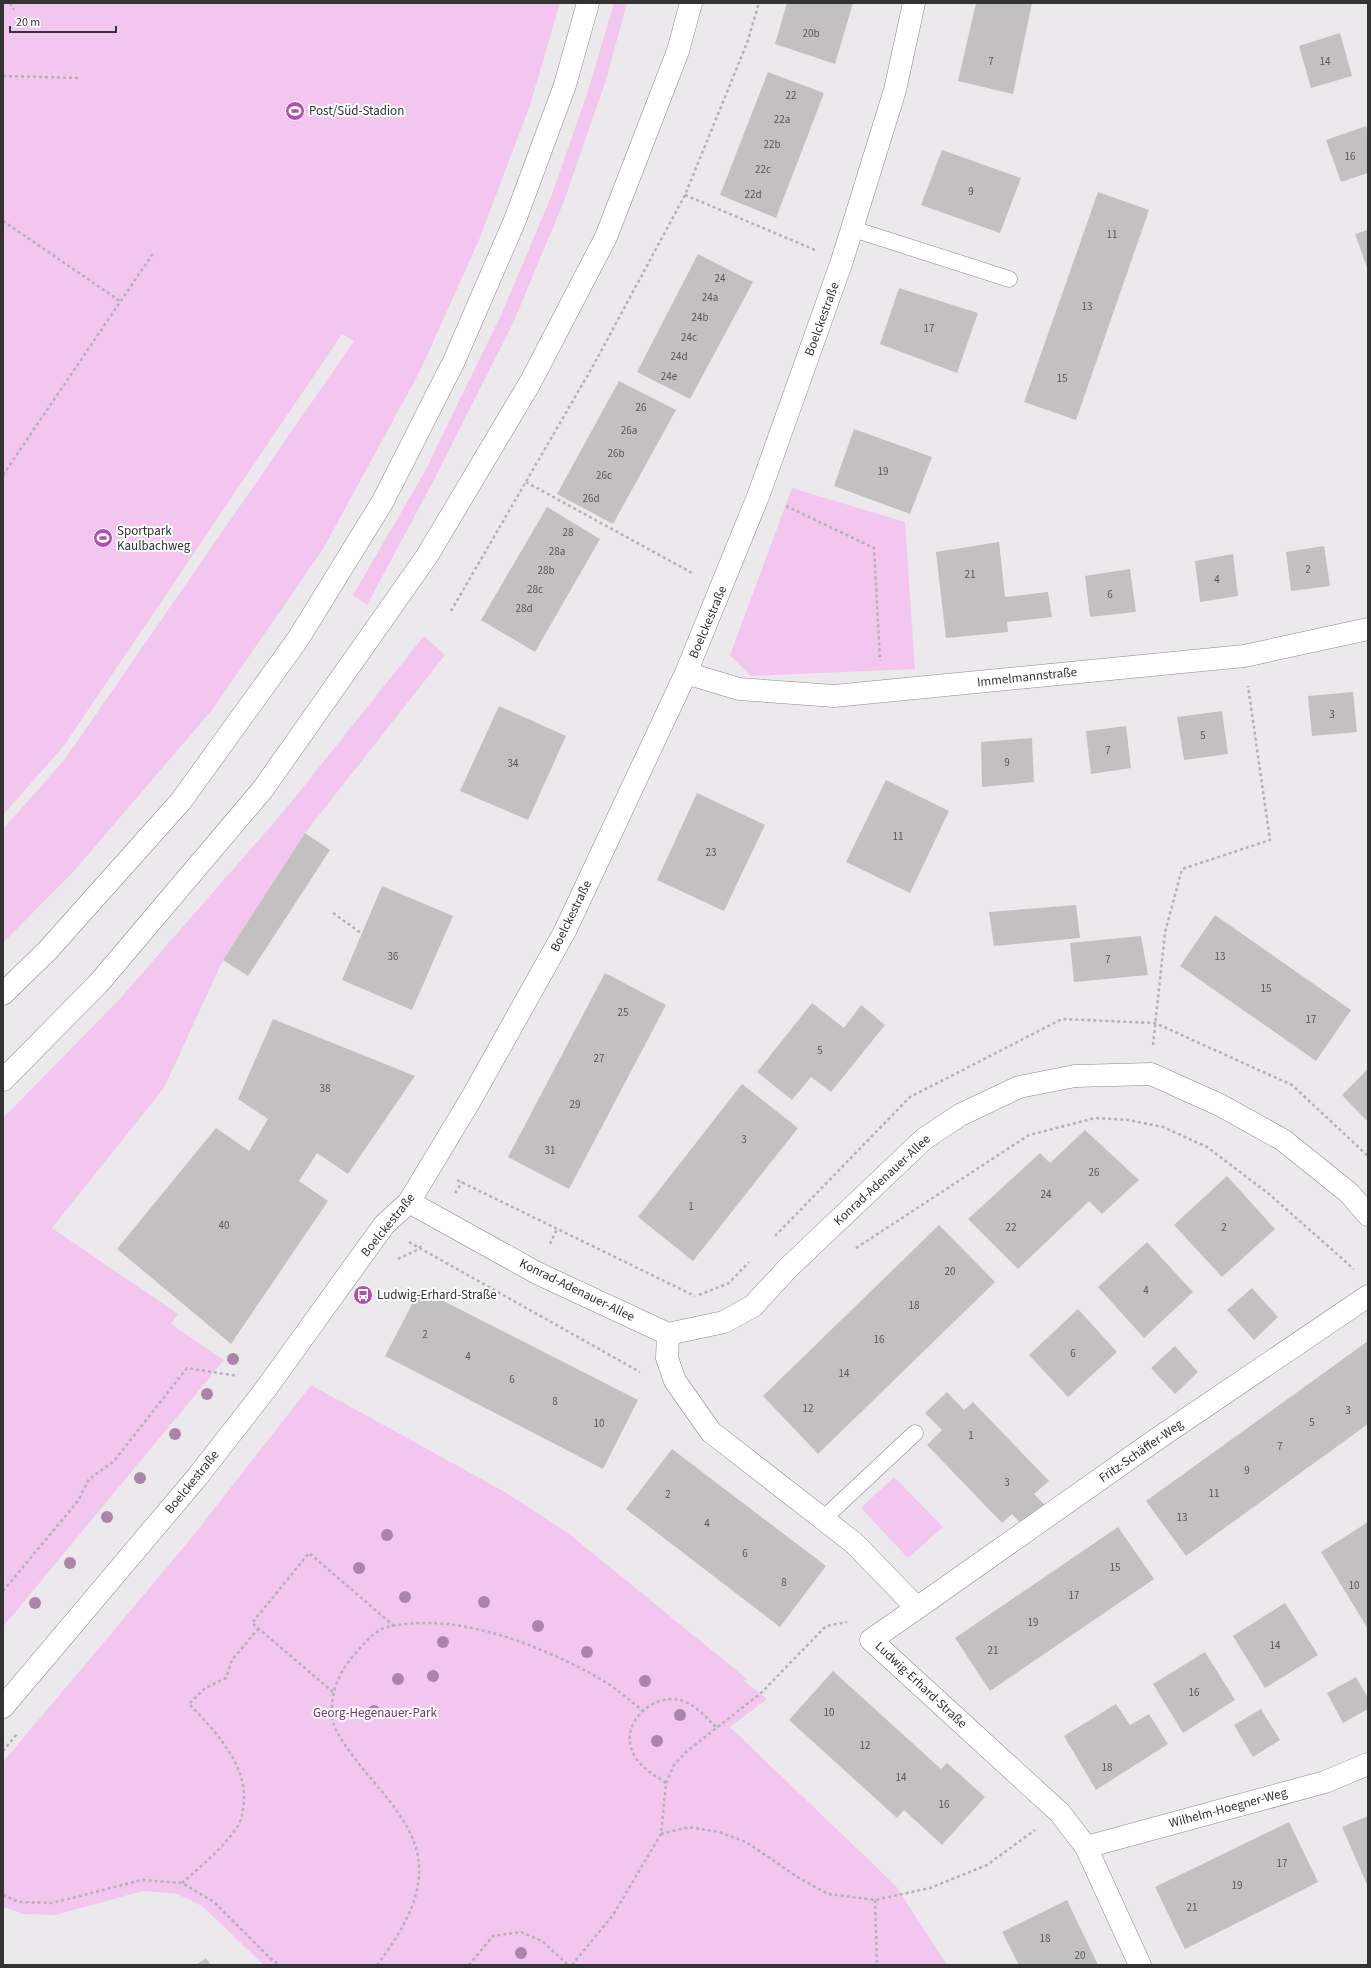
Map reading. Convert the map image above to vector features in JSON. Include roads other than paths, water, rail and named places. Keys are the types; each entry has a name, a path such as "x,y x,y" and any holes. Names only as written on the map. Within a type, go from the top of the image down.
{"main road":[{"path":"3,994 48,950 181,800 298,639 383,501 454,361 515,220 565,85 588,3"},
{"path":"3,1080 98,984 263,789 427,556 530,383 606,237 678,51 691,3"},
{"name":"Boelckestraße","path":"3,1707 198,1476 265,1390 384,1225 409,1202 471,1099 565,932 686,673 722,589 759,494 853,229 895,90 914,3"},
{"name":"Immelmannstraße","path":"686,673 739,688 834,696 1244,656 1368,629"},
{"name":"Konrad-Adenauer-Allee","path":"409,1202 538,1273 668,1334 724,1322 753,1306 788,1268 924,1139 960,1115 1019,1087 1075,1076 1151,1074 1220,1104 1283,1140 1349,1193 1368,1215"},
{"name":"Fritz-Schäffer-Weg","path":"917,1608 1157,1439 1368,1296"},
{"path":"668,1334 668,1358 675,1381 711,1432 854,1543 917,1608"},
{"name":"Ludwig-Erhard-Straße","path":"917,1608 871,1640 1060,1813 1086,1846 1140,1965"},
{"name":"Wilhelm-Hoegner-Weg","path":"1086,1846 1325,1782 1368,1764"}],"lane":[{"path":"853,229 1010,279"},
{"path":"823,1519 915,1434"}],"place":[{"name":"Post/Süd-Stadion","path":"295,111"},
{"name":"Sportpark Kaulbachweg","path":"103,538"},
{"name":"Ludwig-Erhard-Straße","path":"363,1295"}],"park label":[{"name":"Georg-Hegenauer-Park","path":"375,1713"}]}
